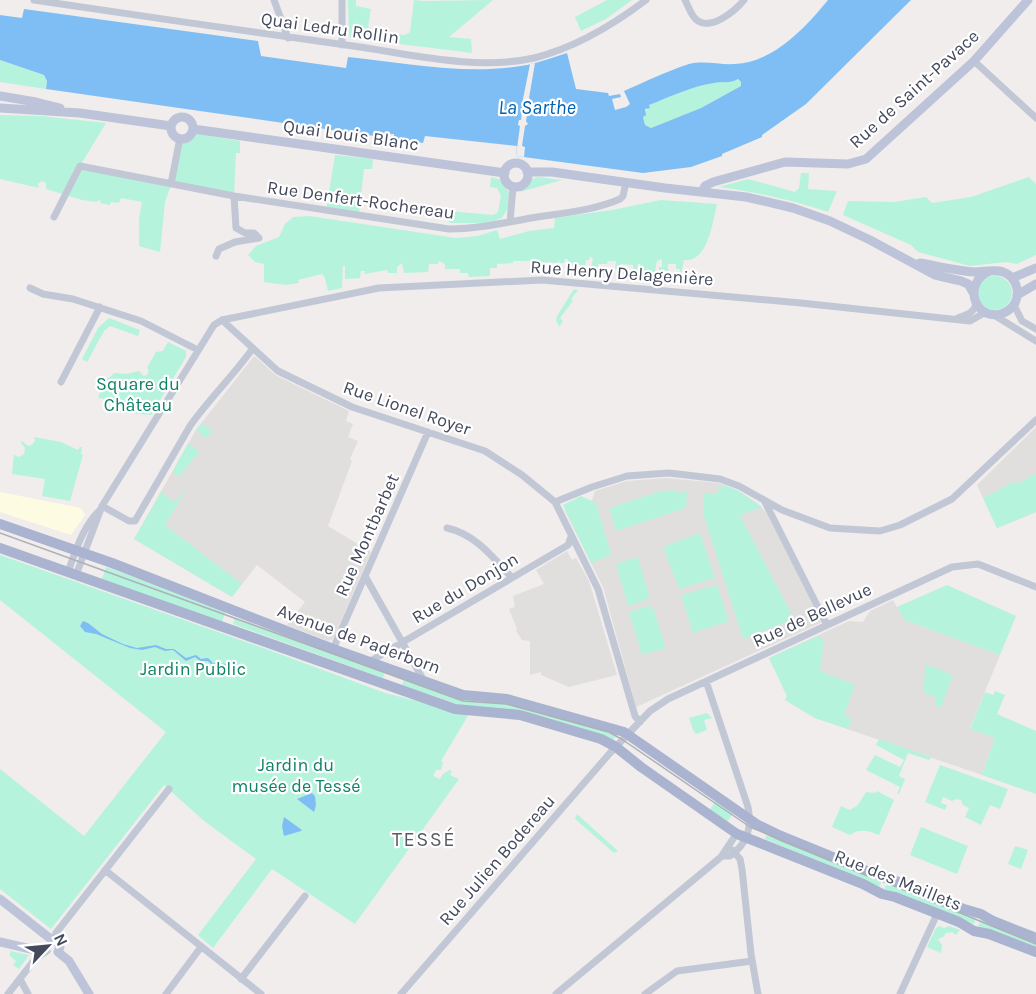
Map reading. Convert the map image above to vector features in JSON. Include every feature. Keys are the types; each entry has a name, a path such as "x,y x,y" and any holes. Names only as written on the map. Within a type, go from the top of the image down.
{"main road":[{"name":"Rue de Saint-Pavace","path":"702,192 709,184 785,162 848,164 860,162 870,156 974,61 1028,0"},
{"name":"Quai Louis Blanc","path":"0,96 80,112 171,126 175,119 184,117 190,120 193,129 505,173 507,168 515,164 524,166 527,172 544,171 746,197 793,208 830,221 912,261"},
{"name":"Quai Louis Blanc","path":"0,108 80,112"},
{"path":"171,126 173,134 180,138 189,137 193,129"},
{"path":"505,173 505,180 513,187 525,183 527,172"},
{"path":"912,261 959,270 1002,271 1012,278 1017,286 1016,300"},
{"path":"912,261 936,275 968,284 975,299 990,314 1004,313 1036,284"},
{"path":"1012,278 1036,268"},
{"path":"975,299 978,279 990,271"},
{"name":"Avenue de Paderborn","path":"0,524 80,552 333,649 463,695 507,699 559,712 629,734"},
{"name":"Avenue de Paderborn","path":"0,548 455,709 520,715 601,739 616,747"},
{"name":"Rue des Maillets","path":"629,734 750,819 791,841 981,914 1036,938"},
{"name":"Rue des Maillets","path":"616,747 731,837 747,838 863,884 882,894 959,922 974,931 989,934 1036,952"},
{"path":"0,899 50,945 53,954 58,952 69,961 89,994"},
{"path":"0,942 35,950 50,945"}],"street":[{"name":"Quai Ledru Rollin","path":"34,0 474,63 533,58 580,40 616,22 646,0"},
{"path":"274,0 288,38"},
{"path":"342,0 342,45"},
{"path":"685,0 693,17 705,24 727,17 744,0"},
{"path":"974,61 1036,118"},
{"path":"171,184 180,138"},
{"name":"Rue Denfert-Rochereau","path":"54,217 80,166 234,196 449,229 495,226 585,209 615,201 623,196 626,182"},
{"path":"510,222 513,187"},
{"path":"216,256 219,249 235,242 259,238 254,233 245,233 236,228 234,196"},
{"name":"Rue Henry Delagenière","path":"222,320 379,288 542,280 801,303 970,321 990,314"},
{"path":"30,288 42,294 73,299 141,321 198,350"},
{"path":"955,319 969,315 975,309 975,299"},
{"path":"1016,300 1022,321 1036,329"},
{"path":"61,382 100,307"},
{"path":"990,314 1036,341"},
{"path":"72,573 80,552 98,520 101,508 214,325 222,320"},
{"name":"Rue Lionel Royer","path":"222,320 278,371 347,405 485,451 522,475 555,502"},
{"path":"101,508 129,521 133,522 136,519 200,412 253,348"},
{"path":"640,722 634,716 598,589 555,502 592,487 627,477 669,473 720,479 739,486 788,513 831,528 888,530 957,495 1036,420"},
{"name":"Rue Montbarbet","path":"333,649 428,432"},
{"path":"765,501 827,625"},
{"path":"447,528 459,531 476,540 512,578"},
{"name":"Rue du Donjon","path":"369,662 568,545 571,537"},
{"name":"Rue de Bellevue","path":"616,747 658,705 952,567 978,564 1036,588"},
{"path":"365,576 425,682"},
{"path":"706,681 750,819 747,838 735,853 723,856"},
{"name":"Rue Julien Bodereau","path":"401,994 616,747"},
{"path":"8,994 36,958 50,945 56,933 169,789"},
{"path":"731,837 731,847 740,859 742,869 758,994"},
{"path":"556,994 723,856 731,837"},
{"path":"105,870 261,994"},
{"path":"241,979 305,896"},
{"path":"900,994 937,914"},
{"path":"166,994 201,947"},
{"path":"645,994 677,971 752,961"},
{"path":"20,979 28,994"}],"shaded area":[{"path":"254,356 277,376 349,411 346,421 353,424 348,437 358,441 328,526 371,552 333,639 328,641 287,625 305,602 257,565 232,597 134,539 196,430"},
{"path":"1036,427 1036,512 997,528 977,485"},
{"path":"666,478 719,483 737,490 757,503 766,512 822,622 636,707 603,587 565,511 592,500 595,491 627,481"},
{"path":"0,492 81,508 85,515 71,535 0,512"},
{"path":"567,551 572,560 576,558 589,581 617,675 569,687 541,675 541,672 530,675 530,641 522,640 516,631 509,609 515,607 513,596 544,584 536,570"},
{"path":"893,600 904,620 1000,655 970,728 995,738 982,775 815,718 785,700 787,696 769,658 849,621 863,622 870,611"}],"green space":[{"path":"348,0 356,0 356,6 371,9 368,26 372,31 385,33 383,42 350,38"},
{"path":"414,0 493,0 449,37 471,39 472,53 392,43 393,34 405,35 410,32"},
{"path":"607,0 632,0 606,19 581,31 575,17"},
{"path":"0,60 44,75 47,81 46,89 0,82"},
{"path":"737,79 741,82 741,86 701,108 651,128 645,125 643,116 649,105 697,87"},
{"path":"0,115 41,116 106,123 80,166 171,184 180,138 187,138 192,133 240,141 240,153 236,153 234,196 171,185 165,202 160,252 139,246 139,219 142,202 121,198 119,203 111,202 110,205 100,203 101,201 98,200 97,202 82,200 46,189 46,183 42,181 38,184 39,188 0,179"},
{"path":"335,155 373,159 372,169 364,169 359,215 326,211"},
{"path":"801,173 809,173 808,189 837,191 828,212 774,197 719,187 748,179 795,192 799,188"},
{"path":"491,177 501,180 509,192 508,208 502,218 488,223 450,223 444,215 448,211 493,215 498,212 501,196 497,188 490,187"},
{"path":"538,177 562,180 520,192 532,179"},
{"path":"1029,177 1036,184 1036,255 1017,264 1006,262 970,266 918,252 911,245 843,215 848,201 894,202 926,197 932,203 971,197"},
{"path":"661,200 717,204 704,248 699,255 684,260 681,274 679,274 680,269 676,269 676,264 668,264 668,271 659,270 659,267 662,267 662,259 657,261 655,272 640,271 640,264 637,270 633,270 633,265 620,264 619,269 615,269 616,261 608,261 607,264 591,267 593,258 590,257 586,260 585,266 567,264 568,259 565,259 564,263 560,263 559,260 558,263 546,262 544,266 540,266 539,261 513,261 513,263 497,264 497,268 490,268 490,276 469,277 468,273 460,273 460,269 445,269 445,264 439,261 438,264 429,264 428,272 404,273 402,263 397,267 397,273 388,273 387,270 364,274 365,271 361,271 360,278 345,279 345,266 343,266 342,288 328,291 322,274 298,280 299,283 286,285 264,282 264,264 255,262 248,255 256,246 279,237 285,224 293,217 309,216 456,238 478,236 497,230 500,239 529,231 554,228 555,218"},
{"path":"995,276 1007,281 1012,293 1007,305 995,310 983,305 978,293 983,281"},
{"path":"574,289 578,290 560,318 563,321 559,327 557,316"},
{"path":"109,318 140,330 138,336 110,326 104,331 87,362 82,359 98,328"},
{"name":"Square du Château","path":"168,342 186,351 186,357 151,415 117,412 119,401 98,398 105,378 109,378 114,373 127,374 139,371 144,376 147,375 149,370 147,368 156,352 163,351"},
{"path":"202,423 213,432 205,438 196,430"},
{"path":"34,437 61,442 78,450 82,447 81,454 83,455 70,501 42,496 45,479 12,474 14,455 19,457 24,454 25,448 22,441 28,446 32,445 35,441"},
{"path":"188,443 199,452 179,477 173,471"},
{"path":"1036,473 1036,512 997,528 983,498"},
{"path":"724,485 737,490 762,507 740,515 794,619 743,639 704,516 704,493 717,494 718,487 723,488"},
{"path":"187,488 165,525 242,584 232,597 134,539 161,492 174,502"},
{"path":"666,490 677,491 680,495 682,491 687,492 686,508 616,531 609,508"},
{"path":"581,496 596,503 611,555 591,563 563,505"},
{"path":"700,533 715,578 679,589 663,547"},
{"path":"0,555 385,693 469,714 441,761 443,762 441,770 436,770 433,776 440,779 449,770 452,771 450,775 459,779 355,924 272,869 213,948 198,935 256,859 204,821 164,785 51,929 0,889 0,769 84,836 166,732 0,600"},
{"path":"638,557 649,599 628,606 616,564"},
{"path":"106,567 226,611 222,622 102,579"},
{"path":"717,585 729,621 693,633 681,595"},
{"path":"947,585 1016,616 1000,655 904,620 897,607"},
{"path":"650,605 666,648 642,655 629,612"},
{"path":"235,618 385,672 383,678 233,624"},
{"path":"818,636 824,641 820,671 855,685 844,715 852,719 848,729 815,718 785,700 787,696 769,658"},
{"path":"926,664 953,675 941,708 935,705 935,697 923,692"},
{"path":"404,679 505,702 617,735 613,740 463,706 402,685"},
{"path":"995,691 1005,695 997,714 1036,731 1036,794 982,775 995,738 970,729 985,692 993,695"},
{"path":"707,713 712,718 704,720 707,730 696,734 689,718"},
{"path":"879,739 931,757 929,760 908,753 899,776 905,779 899,794 897,794 900,787 866,770 875,755 900,767 904,760 876,745"},
{"path":"940,765 1008,789 1000,809 990,805 981,825 965,817 969,808 963,805 961,800 952,801 943,797 941,803 947,805 945,810 925,802"},
{"path":"877,791 894,800 879,835 860,831 850,835 832,827 841,806 850,810 858,805 866,792 875,793"},
{"path":"717,799 734,812 727,822 709,811"},
{"path":"577,814 618,851 614,853 575,819"},
{"path":"921,827 968,846 957,874 910,855"},
{"path":"767,833 882,881 879,887 765,839"},
{"path":"1015,846 1028,850 1021,869 1008,864"},
{"path":"887,883 976,918 974,924 884,889"},
{"path":"981,920 1036,942 1036,948 978,926"},
{"path":"940,926 960,930 956,935 952,932 946,933 938,939 942,945 941,953 927,947 936,928"},
{"path":"10,951 29,955 19,969 13,965 16,961 10,956"}],"water":[{"name":"La Sarthe","path":"828,0 911,0 806,104 762,137 722,154 722,156 691,167 643,173 516,156 517,146 425,136 423,143 394,139 394,134 389,134 388,138 46,89 47,81 44,75 0,60 0,15 22,18 24,9 258,41 261,56 346,68 348,57 460,69 483,69 527,65 567,53 576,89 608,93 609,96 620,94 621,97 612,99 615,110 630,104 624,91 689,64 700,62 735,64 763,57 788,42","holes":["738,79 741,86 701,108 651,128 645,125 643,117 646,115 645,109 650,108 649,105 706,84"]},
{"path":"83,621 123,644 137,648 156,645 174,649 186,658 196,655 201,659 208,658 213,663 227,664 232,660 235,662 235,667 231,671 227,666 213,666 208,661 200,661 195,657 186,661 173,650 165,651 155,647 142,650 130,648 96,634 85,632 80,626"},
{"path":"312,793 315,796 316,805 314,812 297,799"},
{"path":"284,817 302,830 284,836 282,826"}],"pier":[{"path":"535,63 529,98 531,101 526,121 528,124 525,126 522,146 525,147 524,157 516,156 520,126 518,125 521,120 530,64"}],"tram line":[{"path":"0,533 463,701 506,704 609,732 750,827 1036,944"}],"district":[{"name":"TESSÉ","path":"424,839"}],"park label":[{"name":"Jardin Public","path":"193,669"},
{"name":"Jardin du musée de Tessé","path":"296,775"}]}
